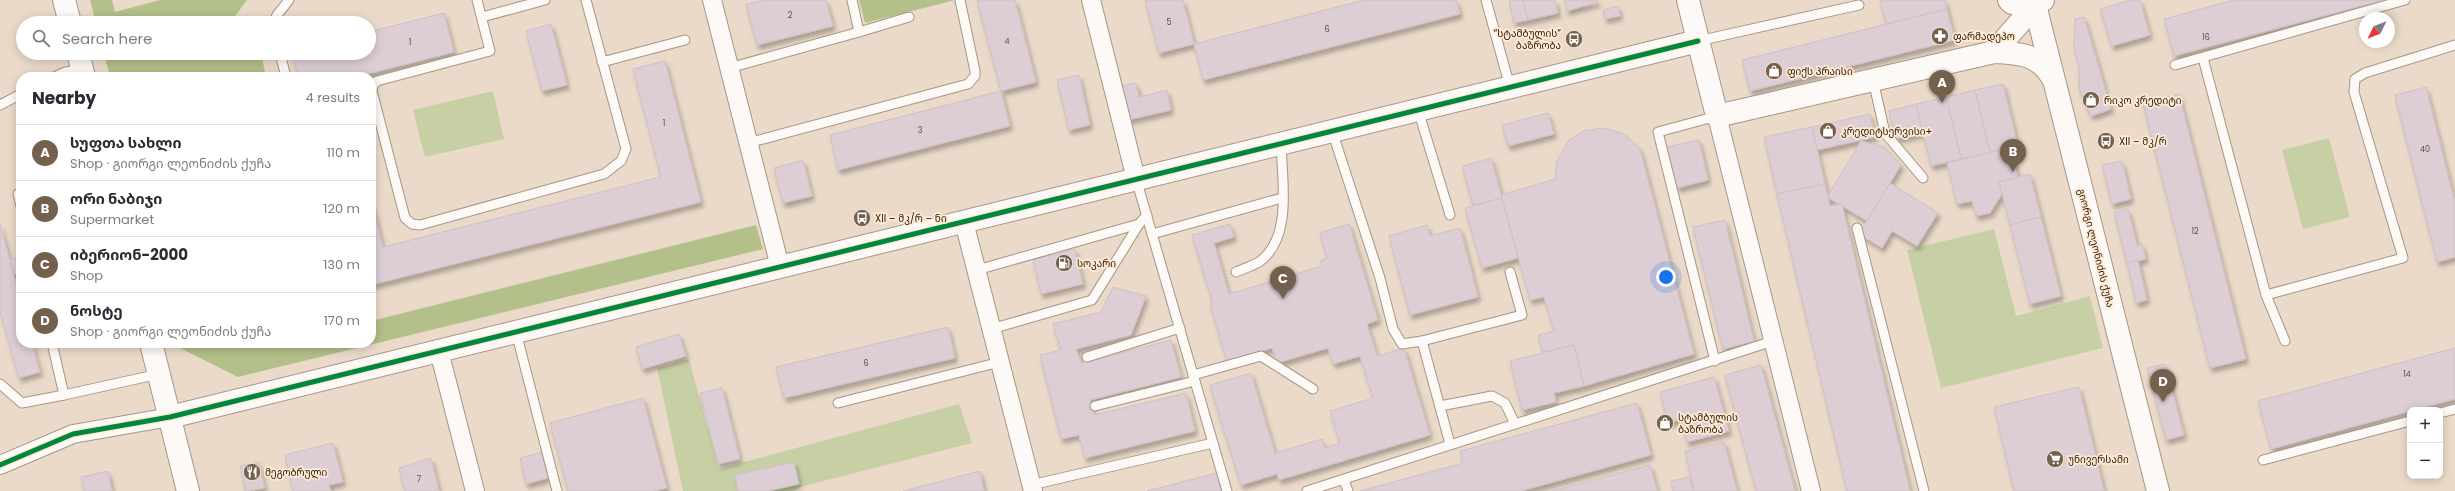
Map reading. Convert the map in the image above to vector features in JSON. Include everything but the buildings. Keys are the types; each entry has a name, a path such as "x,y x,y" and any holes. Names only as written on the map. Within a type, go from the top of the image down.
{"street":[{"path":"64,0 68,16"},
{"path":"712,0 780,267"},
{"path":"1091,0 1136,180"},
{"path":"1688,0 1811,491"},
{"path":"2009,0 2012,3 2039,3"},
{"path":"1994,52 2039,3"},
{"name":"გიორგი ლეონიძის ქუჩა","path":"2039,3 2054,82 2158,491"},
{"path":"0,466 73,434 170,418 1698,41"},
{"path":"1717,116 1994,52 2019,52 2046,66 2054,82"},
{"path":"964,222 1032,488"},
{"path":"152,348 188,491"},
{"path":"439,351 475,491"}],"lane":[{"path":"277,16 289,0"},
{"path":"376,83 490,51 477,0"},
{"path":"482,17 545,0"},
{"path":"376,106 405,218 412,224 420,225 604,174 621,162 626,149 586,0"},
{"path":"852,0 859,32"},
{"path":"748,143 968,84 972,81 975,71 960,0"},
{"path":"1486,0 1510,87"},
{"path":"2175,66 2405,0"},
{"path":"1698,41 1859,5"},
{"path":"729,68 909,17"},
{"path":"602,62 685,40"},
{"path":"2266,295 2402,258 2354,92 2355,79 2365,73 2455,45"},
{"path":"2203,58 2266,295 2285,341"},
{"path":"282,60 285,72"},
{"path":"65,72 81,67"},
{"path":"1873,80 1885,133 1923,178"},
{"path":"0,105 16,97"},
{"path":"1418,110 1450,215"},
{"path":"1716,361 1658,132 1717,116"},
{"path":"1332,131 1380,278 1393,329 1402,344 1422,341 1522,315 1510,272"},
{"path":"1236,272 1259,262 1279,239 1283,220 1281,144"},
{"path":"1136,180 1227,491"},
{"path":"1152,234 1282,198"},
{"path":"991,328 1092,300 1139,224 1147,215"},
{"path":"977,270 1139,224"},
{"path":"1857,228 1924,491"},
{"path":"1087,356 1180,328"},
{"path":"516,332 557,491"},
{"path":"1422,341 1450,444"},
{"path":"1307,491 1450,444 1716,361 1774,341"},
{"path":"53,348 64,395"},
{"path":"1095,406 1194,378 1261,356 1313,389"},
{"path":"838,403 1000,362"},
{"path":"0,384 22,403 159,374"},
{"path":"1440,406 1492,396 1505,403 1515,424"},
{"path":"2443,412 2455,409"},
{"path":"2263,460 2407,422"},
{"path":"1032,488 1213,443"},
{"path":"1344,480 1348,491"}],"green space":[{"path":"90,0 112,0 115,12 160,0 247,0 235,16 94,16"},
{"path":"859,0 955,0 865,23"},
{"path":"106,60 262,60 265,72 109,72"},
{"path":"493,91 504,139 425,157 413,110"},
{"path":"2329,138 2350,217 2303,229 2282,150"},
{"path":"756,225 763,249 376,343 376,320"},
{"path":"1994,229 2016,316 2090,296 2103,348 1941,388 1907,250"},
{"path":"180,348 357,348 238,377"},
{"path":"689,359 719,469 959,404 972,443 800,487 794,491 683,491 657,368"}],"cycle path":[{"path":"0,465 73,434 170,417 1698,41"}],"place":[{"name":"ფარმადეპო","path":"1940,36"},
{"name":"“სტამბულის” ბაზრობა","path":"1574,39"},
{"name":"ფიქს პრაისი","path":"1774,71"},
{"name":"რიკო კრედიტი","path":"2091,100"},
{"name":"სუფთა სახლი","path":"1942,103"},
{"name":"კრედიტსერვისი+","path":"1828,131"},
{"name":"XII – მკ/რ","path":"2106,141"},
{"name":"ორი ნაბიჯი","path":"2013,172"},
{"name":"XII – მკ/რ – ნი","path":"862,218"},
{"name":"სოკარი","path":"1064,263"},
{"name":"იბერიონ-2000","path":"1283,299"},
{"name":"ნოსტე","path":"2163,402"},
{"name":"სტამბულის ბაზრობა","path":"1665,423"},
{"name":"უნივერსამი","path":"2055,459"},
{"name":"მეგობრული","path":"252,472"}]}
